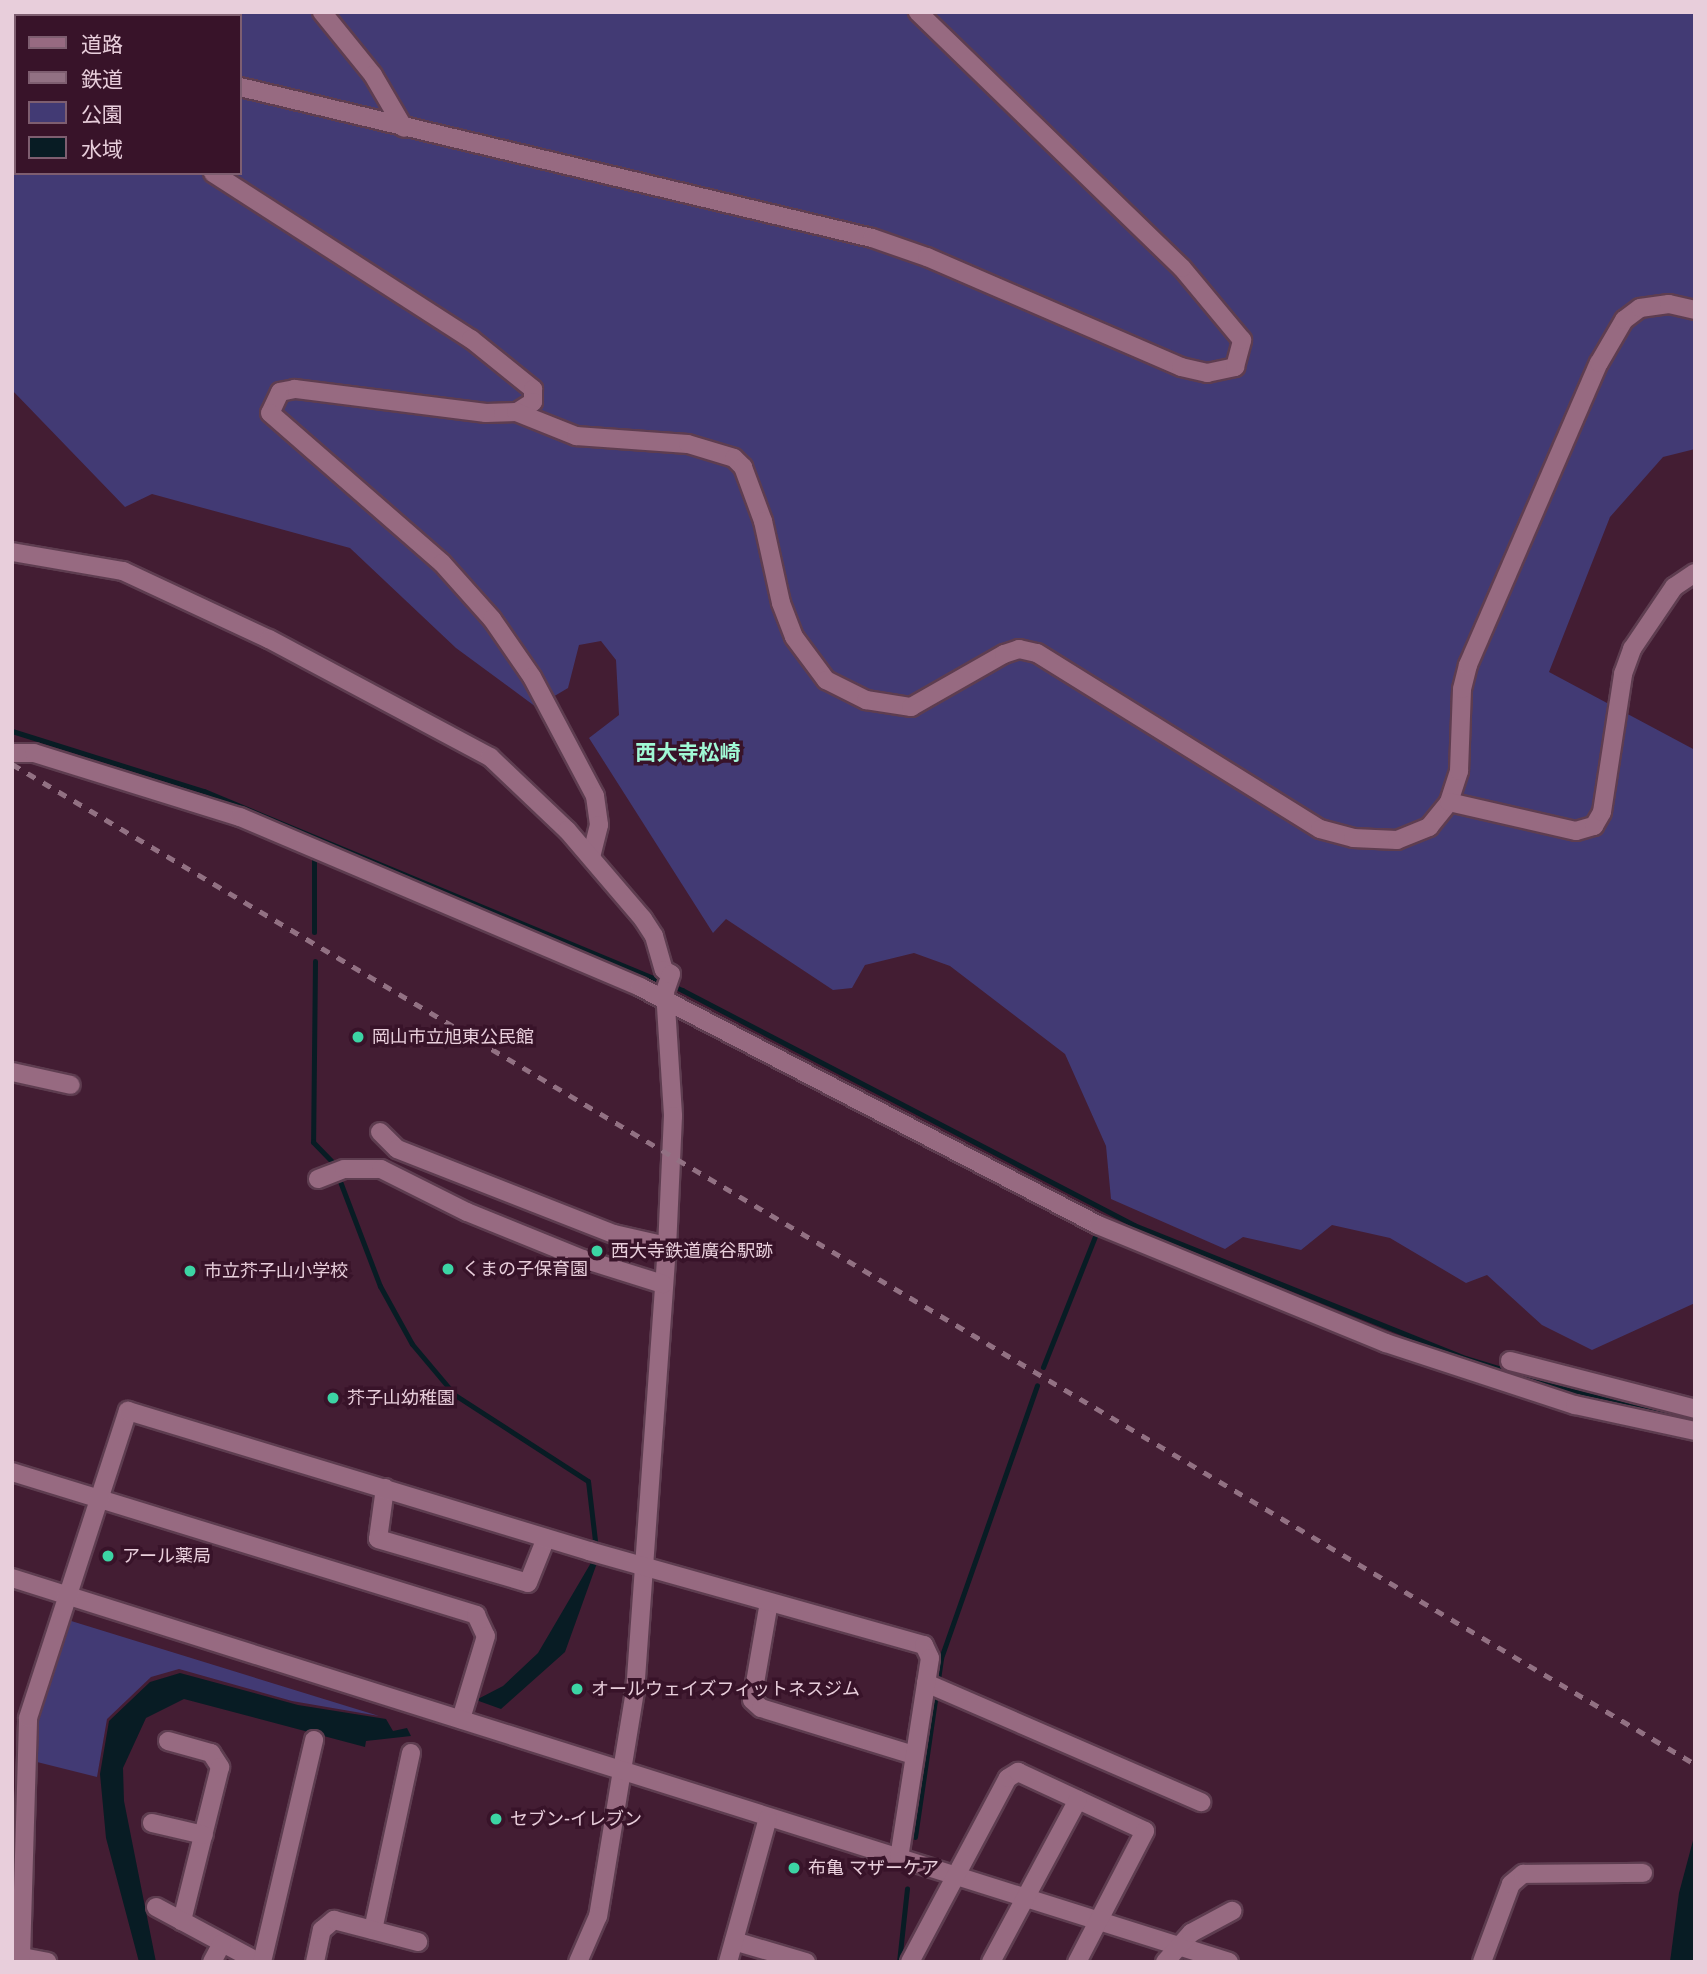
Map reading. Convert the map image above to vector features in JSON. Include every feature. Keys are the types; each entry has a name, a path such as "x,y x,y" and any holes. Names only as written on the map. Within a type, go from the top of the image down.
{"street":[{"path":"322,12 373,75 404,128"},
{"path":"242,88 872,238 927,257 1181,367 1207,373 1235,367 1242,340 1190,278 918,12"},
{"path":"216,175 513,369 533,389 533,402 516,412"},
{"path":"591,857 599,825 595,796 532,677 492,619 442,563 270,413 280,392 295,389 432,408 516,412 576,436 688,444 733,458 743,467 763,521 781,603 794,636 826,680 866,700 911,707 1019,649 1068,670 1320,829 1353,838 1398,840 1429,827 1449,802 1459,771 1462,689 1468,665 1593,375 1625,320 1640,308 1669,304 1695,310"},
{"path":"12,552 123,571 270,639 490,757 591,857 654,936 667,989 673,1116 646,1567 622,1772 611,1814 598,1916 578,1962"},
{"path":"1449,802 1576,831 1594,826 1602,812 1623,674 1632,649 1674,587 1695,573"},
{"path":"12,752 34,753 240,817 667,989 1098,1225 1464,1371 1575,1405 1695,1430"},
{"path":"12,1072 71,1085"},
{"path":"380,1132 397,1149 614,1234 667,1246"},
{"path":"331,1174 381,1169 467,1212 583,1259 663,1284"},
{"path":"1510,1361 1695,1409"},
{"path":"47,1962 17,1956 20,1716 68,1596 128,1411 595,1553 924,1644 930,1651 933,1684 914,1755 899,1858"},
{"path":"12,1472 476,1615 486,1636 461,1719"},
{"path":"385,1488 378,1539 528,1583 546,1538"},
{"path":"12,1578 1229,1962"},
{"path":"769,1602 752,1700 761,1707 914,1755"},
{"path":"933,1684 1201,1802"},
{"path":"156,1908 260,1962 314,1740"},
{"path":"168,1741 211,1753 220,1766 182,1921"},
{"path":"373,1930 411,1753"},
{"path":"910,1962 1008,1778 1018,1772 1145,1831 1077,1962"},
{"path":"991,1962 1078,1800"},
{"path":"728,1962 768,1818"},
{"path":"152,1823 204,1835"},
{"path":"1482,1962 1511,1884 1523,1874 1643,1873"},
{"path":"1165,1962 1206,1923 1232,1911"},
{"path":"315,1962 322,1930 334,1920 418,1942"},
{"path":"734,1941 806,1962"},
{"path":"212,1962 222,1943"}],"green space":[{"path":"12,12 1695,12 1695,449 1663,457 1610,517 1549,672 1695,750 1695,1303 1592,1350 1542,1325 1487,1275 1466,1283 1390,1238 1332,1225 1301,1250 1243,1237 1225,1249 1111,1199 1106,1146 1065,1054 950,966 914,953 865,965 852,988 833,990 726,919 713,933 589,738 619,715 616,660 601,641 579,645 568,688 536,707 456,648 350,548 152,494 125,507 12,390"},
{"path":"68,1620 379,1716 292,1701 179,1669 151,1677 107,1719 97,1777 33,1761 37,1721"}],"water":[{"path":"592,1561 597,1563 565,1652 501,1709 476,1700 503,1686 538,1653"},
{"path":"180,1673 298,1705 386,1719 393,1731 407,1728 411,1736 366,1741 365,1747 184,1699 146,1718 123,1768 124,1801 156,1962 139,1962 106,1838 100,1774 109,1721 150,1682"},
{"path":"1695,1833 1695,1962 1670,1962 1679,1893"}],"waterway":[{"path":"12,731 204,791 682,990 1134,1225 1465,1358 1577,1392 1695,1418"},
{"path":"314,858 314,932"},
{"path":"315,961 313,1142 333,1163 380,1286 412,1344 455,1395 588,1481 596,1549"},
{"path":"1043,1367 1096,1234"},
{"path":"915,1837 941,1658 1037,1385"},
{"path":"899,1962 907,1888"}],"railway":[{"path":"12,764 1695,1764"}],"place":[{"name":"岡山市立旭東公民館","path":"358,1037"},
{"name":"西大寺鉄道廣谷駅跡","path":"597,1251"},
{"name":"くまの子保育園","path":"448,1269"},
{"name":"市立芥子山小学校","path":"190,1271"},
{"name":"芥子山幼稚園","path":"333,1398"},
{"name":"アール薬局","path":"108,1556"},
{"name":"オールウェイズフィットネスジム","path":"577,1689"},
{"name":"セブン-イレブン","path":"496,1819"},
{"name":"布亀 マザーケア","path":"794,1868"}],"district":[{"name":"西大寺松崎","path":"688,753"}]}
